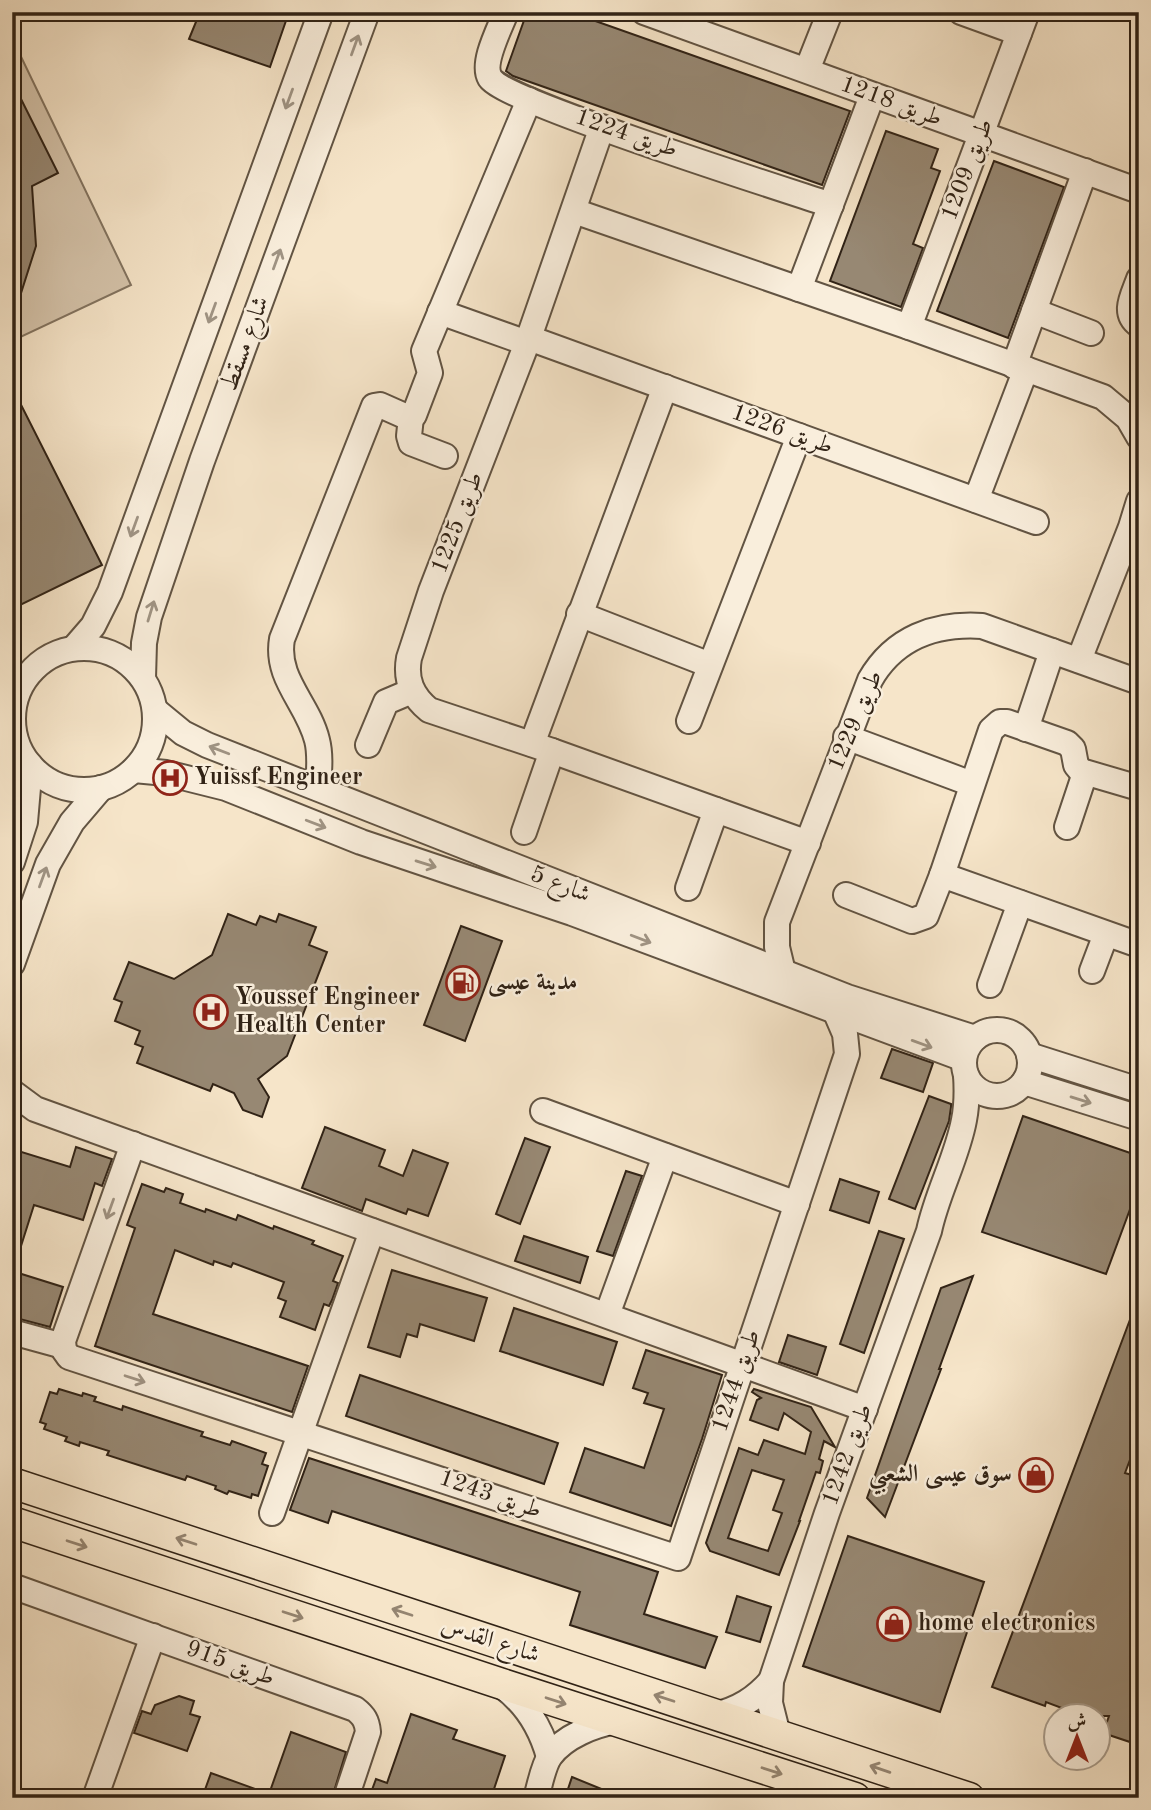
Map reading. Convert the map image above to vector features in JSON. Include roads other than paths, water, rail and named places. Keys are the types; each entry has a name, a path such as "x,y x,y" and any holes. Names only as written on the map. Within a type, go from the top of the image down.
{"main road":[{"name":"شارع القدس","path":"12,1483 969,1798"},
{"name":"شارع القدس","path":"12,1522 855,1798"}],"street":[{"name":"شارع مسقط","path":"74,648 93,626 110,592 321,12"},
{"name":"شارع مسقط","path":"143,678 144,643 149,617 202,461 367,12"},
{"name":"طريق 1224","path":"506,12 488,61 488,73 497,85 602,127 831,205"},
{"name":"طريق 1218","path":"644,12 700,21 807,70 872,96 1139,191"},
{"path":"807,70 830,12"},
{"path":"961,12 1023,23"},
{"name":"طريق 1209","path":"909,327 1023,23"},
{"path":"799,289 872,96"},
{"path":"445,456 411,443 409,436 411,417 430,373 424,351 529,100"},
{"name":"طريق 1225","path":"412,691 408,677 409,658 431,592 528,341 602,127"},
{"path":"976,500 1020,368 1034,311 1085,171"},
{"path":"574,211 1103,397 1128,418 1139,437"},
{"path":"1135,322 1129,309 1139,279"},
{"path":"1034,311 1091,333"},
{"name":"طريق 1226","path":"440,312 664,387 1036,522"},
{"path":"524,832 542,748 579,614 664,387"},
{"path":"226,789 242,783 294,799 317,789 317,740 284,671 280,655 282,639 374,407 380,405 411,417"},
{"path":"689,721 799,436"},
{"path":"1079,660 1135,528 1139,501"},
{"path":"579,614 710,665"},
{"name":"طريق 1229","path":"739,956 760,941 777,922 870,680 878,665 892,651 923,632 960,625 982,626 1139,682"},
{"path":"74,648 94,648 113,654 130,664 143,678 153,698 154,736 142,760 134,770 113,784 101,788 63,787 40,775 30,765 16,742 13,728 17,694 25,679 24,664 74,648"},
{"path":"1026,729 1052,651"},
{"path":"368,746 386,702 412,691 429,710 808,843"},
{"name":"شارع 5","path":"155,710 183,733 207,745 847,997 968,1057"},
{"path":"282,774 298,763 310,746 307,717"},
{"path":"846,895 912,921 917,921 929,912 993,726 1004,721 1071,746 1075,752 1076,765 1086,773 1102,775 1139,789"},
{"path":"846,737 972,784"},
{"path":"12,862 25,822 30,765"},
{"name":"شارع 5","path":"134,770 166,773 226,789 361,842 572,913 836,1013 968,1057"},
{"path":"1067,827 1086,773"},
{"path":"12,964 48,864 72,822 101,788"},
{"path":"688,888 716,810"},
{"path":"942,875 1139,945"},
{"path":"990,985 1020,903"},
{"name":"طريق 1229","path":"777,922 777,947 783,972"},
{"path":"1093,971 1106,934"},
{"name":"طريق 1244","path":"678,1558 846,1054 845,1034 836,1013"},
{"path":"846,1054 881,1029"},
{"path":"992,1030 1011,1033 1025,1046 1029,1055 1028,1074 1014,1089 993,1096 972,1085 968,1057 992,1030"},
{"path":"1029,1055 1139,1090"},
{"name":"طريق 1242","path":"778,1735 770,1703 771,1681 929,1231 964,1120 968,1057"},
{"path":"1014,1089 1139,1118"},
{"name":"طريق 1242","path":"929,1231 946,1208 984,1112 997,1099 1014,1089"},
{"path":"12,1092 24,1109 133,1144 865,1409"},
{"path":"543,1111 797,1204"},
{"path":"63,1346 133,1144"},
{"path":"607,1315 665,1156"},
{"path":"272,1513 372,1231"},
{"name":"طريق 1243","path":"12,1332 63,1346 72,1359 302,1432 678,1558"},
{"name":"طريق 915","path":"12,1586 355,1709 367,1722 368,1732 346,1798"},
{"path":"95,1798 153,1636"},
{"name":"طريق 1242","path":"715,1715 729,1712 752,1700 771,1681"},
{"path":"499,1683 526,1707 544,1739 549,1757"},
{"path":"536,1798 549,1757 567,1741 598,1725 617,1721"}],"place":[{"name":"Yuissf Engineer","path":"170,778"},
{"name":"مدينة عيسى","path":"463,983"},
{"name":"Youssef Engineer Health Center","path":"211,1012"},
{"name":"سوق عيسى الشعبي","path":"1036,1475"},
{"name":"home electronics","path":"894,1624"}]}
